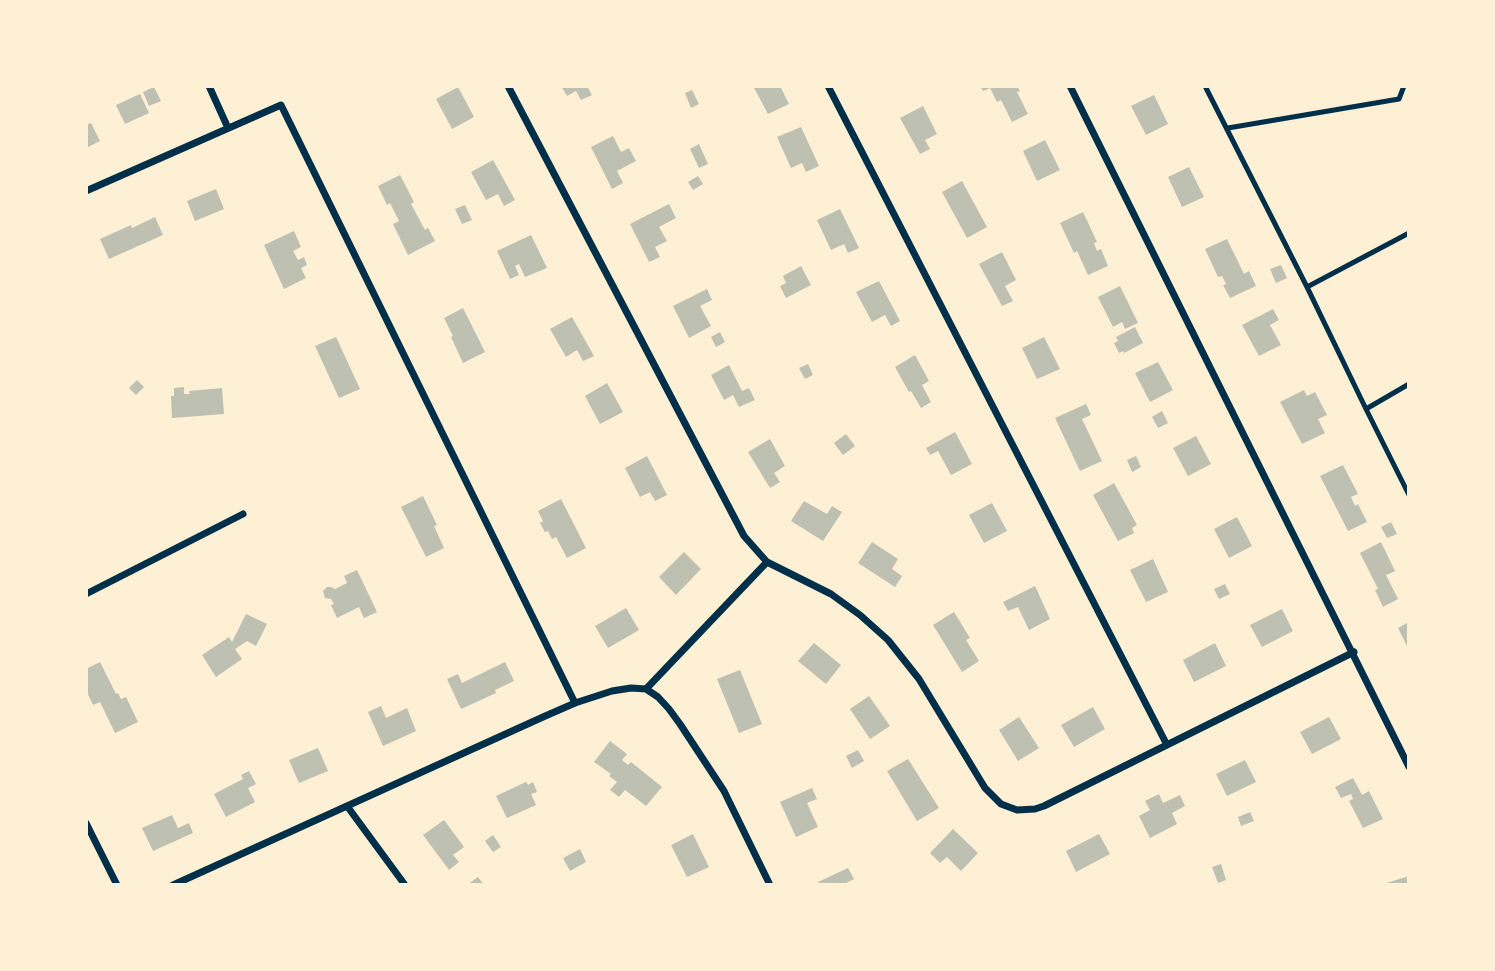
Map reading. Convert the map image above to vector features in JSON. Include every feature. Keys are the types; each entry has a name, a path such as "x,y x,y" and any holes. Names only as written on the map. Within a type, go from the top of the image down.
{"street":[{"path":"209,86 228,128"},
{"path":"508,86 736,524 750,545 779,569 831,594 888,640 919,679 985,789 995,800 1009,808 1026,810 1044,806 1354,652"},
{"path":"828,86 1167,745"},
{"path":"1070,86 1409,767"},
{"path":"86,191 281,105 576,703"},
{"path":"86,594 243,514"},
{"path":"646,689 768,562"},
{"path":"173,885 576,703 612,691 631,688 646,689 668,709 729,801 770,885"},
{"path":"347,806 405,885"},
{"path":"86,823 117,885"}],"lane":[{"path":"1205,86 1409,495"},
{"path":"1399,99 1404,86"},
{"path":"1228,128 1409,99"},
{"path":"1307,288 1409,233"},
{"path":"1366,409 1409,384"}],"building":[{"path":"561,86 587,86 592,95 581,100 576,91 567,96"},
{"path":"753,86 780,86 789,104 768,114"},
{"path":"980,86 1017,86 1020,91 1017,92 1028,114 1012,122 1001,100 997,102 990,88 983,91"},
{"path":"154,87 161,101 149,106 143,92"},
{"path":"458,87 474,117 452,129 436,99"},
{"path":"692,90 699,104 691,108 685,93"},
{"path":"140,94 149,113 125,124 116,105"},
{"path":"1154,95 1168,124 1146,135 1131,106"},
{"path":"923,106 937,134 925,140 930,149 920,154 900,118"},
{"path":"91,123 100,141 88,147 86,125"},
{"path":"801,127 819,166 806,172 802,163 791,168 777,137"},
{"path":"613,136 621,152 629,148 636,161 617,171 623,183 612,189 591,147"},
{"path":"1045,140 1060,170 1037,181 1023,151"},
{"path":"699,144 708,164 699,168 690,149"},
{"path":"493,160 515,200 504,206 498,194 486,200 471,172"},
{"path":"1189,167 1204,197 1182,207 1168,177"},
{"path":"400,175 414,202 411,204 425,230 428,228 435,241 408,255 393,224 399,221 378,186"},
{"path":"698,176 703,184 693,190 688,182"},
{"path":"962,181 987,227 967,238 942,192"},
{"path":"216,189 224,209 195,221 187,201"},
{"path":"669,204 676,218 659,227 667,241 655,247 660,257 649,262 630,224"},
{"path":"465,205 472,220 462,224 455,209"},
{"path":"840,209 859,248 848,253 844,244 831,250 817,220"},
{"path":"1083,212 1097,242 1094,243 1097,251 1101,249 1108,266 1088,275 1060,223"},
{"path":"155,217 163,235 109,259 100,239"},
{"path":"294,231 301,247 293,251 298,260 304,257 307,265 301,268 306,278 284,289 264,245"},
{"path":"531,235 547,268 525,277 519,264 515,266 519,275 510,279 497,251"},
{"path":"1227,239 1244,274 1249,271 1256,286 1230,298 1223,285 1226,284 1222,276 1218,277 1205,249"},
{"path":"1002,252 1016,280 1005,286 1013,301 1002,306 979,264"},
{"path":"1281,265 1287,278 1276,283 1270,269"},
{"path":"801,266 811,285 786,298 780,286 786,283 783,276"},
{"path":"879,281 900,321 891,326 885,315 872,322 856,292"},
{"path":"1120,286 1138,323 1125,329 1122,322 1113,327 1098,297"},
{"path":"707,289 712,300 700,306 711,326 689,338 673,306"},
{"path":"463,308 485,352 463,363 444,318"},
{"path":"1273,309 1279,320 1270,325 1281,345 1259,356 1242,325"},
{"path":"572,317 594,356 583,361 577,350 566,357 550,329"},
{"path":"1135,327 1143,343 1119,353 1114,343 1118,341 1116,337"},
{"path":"720,332 725,342 716,347 711,337"},
{"path":"336,337 360,389 339,398 315,346"},
{"path":"1044,337 1060,369 1037,379 1022,348"},
{"path":"915,355 929,381 922,385 931,402 921,408 895,367"},
{"path":"1158,362 1173,390 1150,402 1135,373"},
{"path":"808,364 813,375 805,379 799,368"},
{"path":"729,365 742,391 749,388 755,400 739,407 733,395 724,400 711,375"},
{"path":"137,380 144,387 136,395 129,388"},
{"path":"607,383 623,412 600,424 585,396"},
{"path":"184,387 184,394 190,394 189,391 222,388 224,414 172,418 171,396 174,396 174,388"},
{"path":"1304,390 1307,396 1315,392 1327,415 1318,419 1325,433 1302,444 1280,402"},
{"path":"1086,404 1091,415 1082,419 1102,461 1080,471 1055,418"},
{"path":"1162,411 1168,423 1158,428 1152,417"},
{"path":"955,432 972,464 951,475 938,451 930,455 926,448"},
{"path":"846,434 855,446 843,455 834,443"},
{"path":"1196,436 1211,464 1188,476 1173,448"},
{"path":"770,439 785,466 774,473 780,482 770,488 748,452"},
{"path":"647,456 667,495 655,501 650,492 640,497 625,468"},
{"path":"1136,456 1141,467 1132,472 1127,460"},
{"path":"1343,465 1358,494 1351,497 1355,506 1358,504 1367,522 1348,531 1320,476"},
{"path":"1114,483 1137,525 1132,528 1134,533 1118,541 1093,495"},
{"path":"423,496 437,525 434,526 444,548 426,557 401,507"},
{"path":"561,499 586,548 567,558 556,537 552,539 548,531 545,532 538,511"},
{"path":"804,501 827,514 832,506 842,512 823,541 791,521"},
{"path":"992,503 1007,531 984,543 969,515"},
{"path":"1237,517 1252,546 1229,558 1214,529"},
{"path":"1391,522 1397,534 1387,538 1381,527"},
{"path":"872,542 898,559 892,569 902,576 895,587 858,563"},
{"path":"1381,542 1395,571 1386,575 1398,599 1383,607 1375,590 1378,589 1360,553"},
{"path":"684,552 701,569 676,595 659,577"},
{"path":"1153,559 1168,592 1146,602 1130,570"},
{"path":"357,570 377,612 364,618 359,607 337,618 331,605 334,604 331,599 325,598 323,591 327,587 335,589 347,583 344,576"},
{"path":"1225,584 1230,594 1219,599 1214,589"},
{"path":"1035,586 1050,619 1029,630 1018,607 1008,611 1003,602"},
{"path":"626,608 639,630 608,648 595,626"},
{"path":"1282,609 1293,631 1262,647 1250,625"},
{"path":"954,612 970,638 966,640 979,661 962,672 933,625"},
{"path":"246,614 267,624 256,646 247,641 235,649 242,659 216,677 202,655 229,637 232,642"},
{"path":"1409,622 1409,650 1398,628"},
{"path":"814,643 841,665 826,684 798,661"},
{"path":"1215,643 1226,666 1194,682 1183,660"},
{"path":"100,662 116,694 118,693 121,699 126,697 138,722 115,733 100,702 93,705 86,690 86,669"},
{"path":"505,662 514,681 495,690 496,693 461,709 447,679 458,674 462,683"},
{"path":"740,670 762,724 739,733 717,679"},
{"path":"869,696 890,726 870,739 850,709"},
{"path":"381,706 386,718 407,708 416,731 383,746 368,712"},
{"path":"1093,707 1105,729 1074,747 1061,725"},
{"path":"1019,717 1039,748 1018,761 999,730"},
{"path":"1329,717 1341,739 1312,754 1300,732"},
{"path":"610,741 627,754 622,760 628,765 631,762 662,787 646,806 625,790 619,797 610,790 617,782 594,762"},
{"path":"318,748 328,771 299,783 289,760"},
{"path":"858,750 864,761 852,768 846,756"},
{"path":"908,759 939,808 917,821 887,771"},
{"path":"1245,760 1256,782 1227,796 1216,774"},
{"path":"249,771 256,784 248,788 255,802 226,817 214,794 243,779 241,775"},
{"path":"1353,778 1362,795 1369,791 1383,819 1363,828 1349,801 1353,799 1351,794 1341,798 1335,787"},
{"path":"526,782 528,785 533,782 537,792 531,794 536,805 507,818 496,796"},
{"path":"812,788 817,799 807,803 818,827 796,837 780,802"},
{"path":"1159,794 1163,803 1180,795 1185,806 1172,813 1177,824 1150,838 1139,816 1150,810 1145,801"},
{"path":"1250,812 1254,821 1241,826 1238,817"},
{"path":"172,815 178,828 189,823 193,833 153,851 142,828"},
{"path":"444,820 464,847 453,855 459,862 449,870 423,835"},
{"path":"953,829 978,853 961,871 947,857 940,863 930,853"},
{"path":"693,834 709,867 687,877 671,845"},
{"path":"1099,834 1110,854 1076,872 1066,851"},
{"path":"493,835 501,847 493,852 485,841"},
{"path":"580,849 586,862 570,871 563,858"},
{"path":"1221,864 1226,880 1218,883 1212,867"},
{"path":"848,868 854,879 846,883 847,885 820,885 818,882"},
{"path":"1409,876 1409,885 1380,885"},
{"path":"478,877 484,885 467,885"}]}
